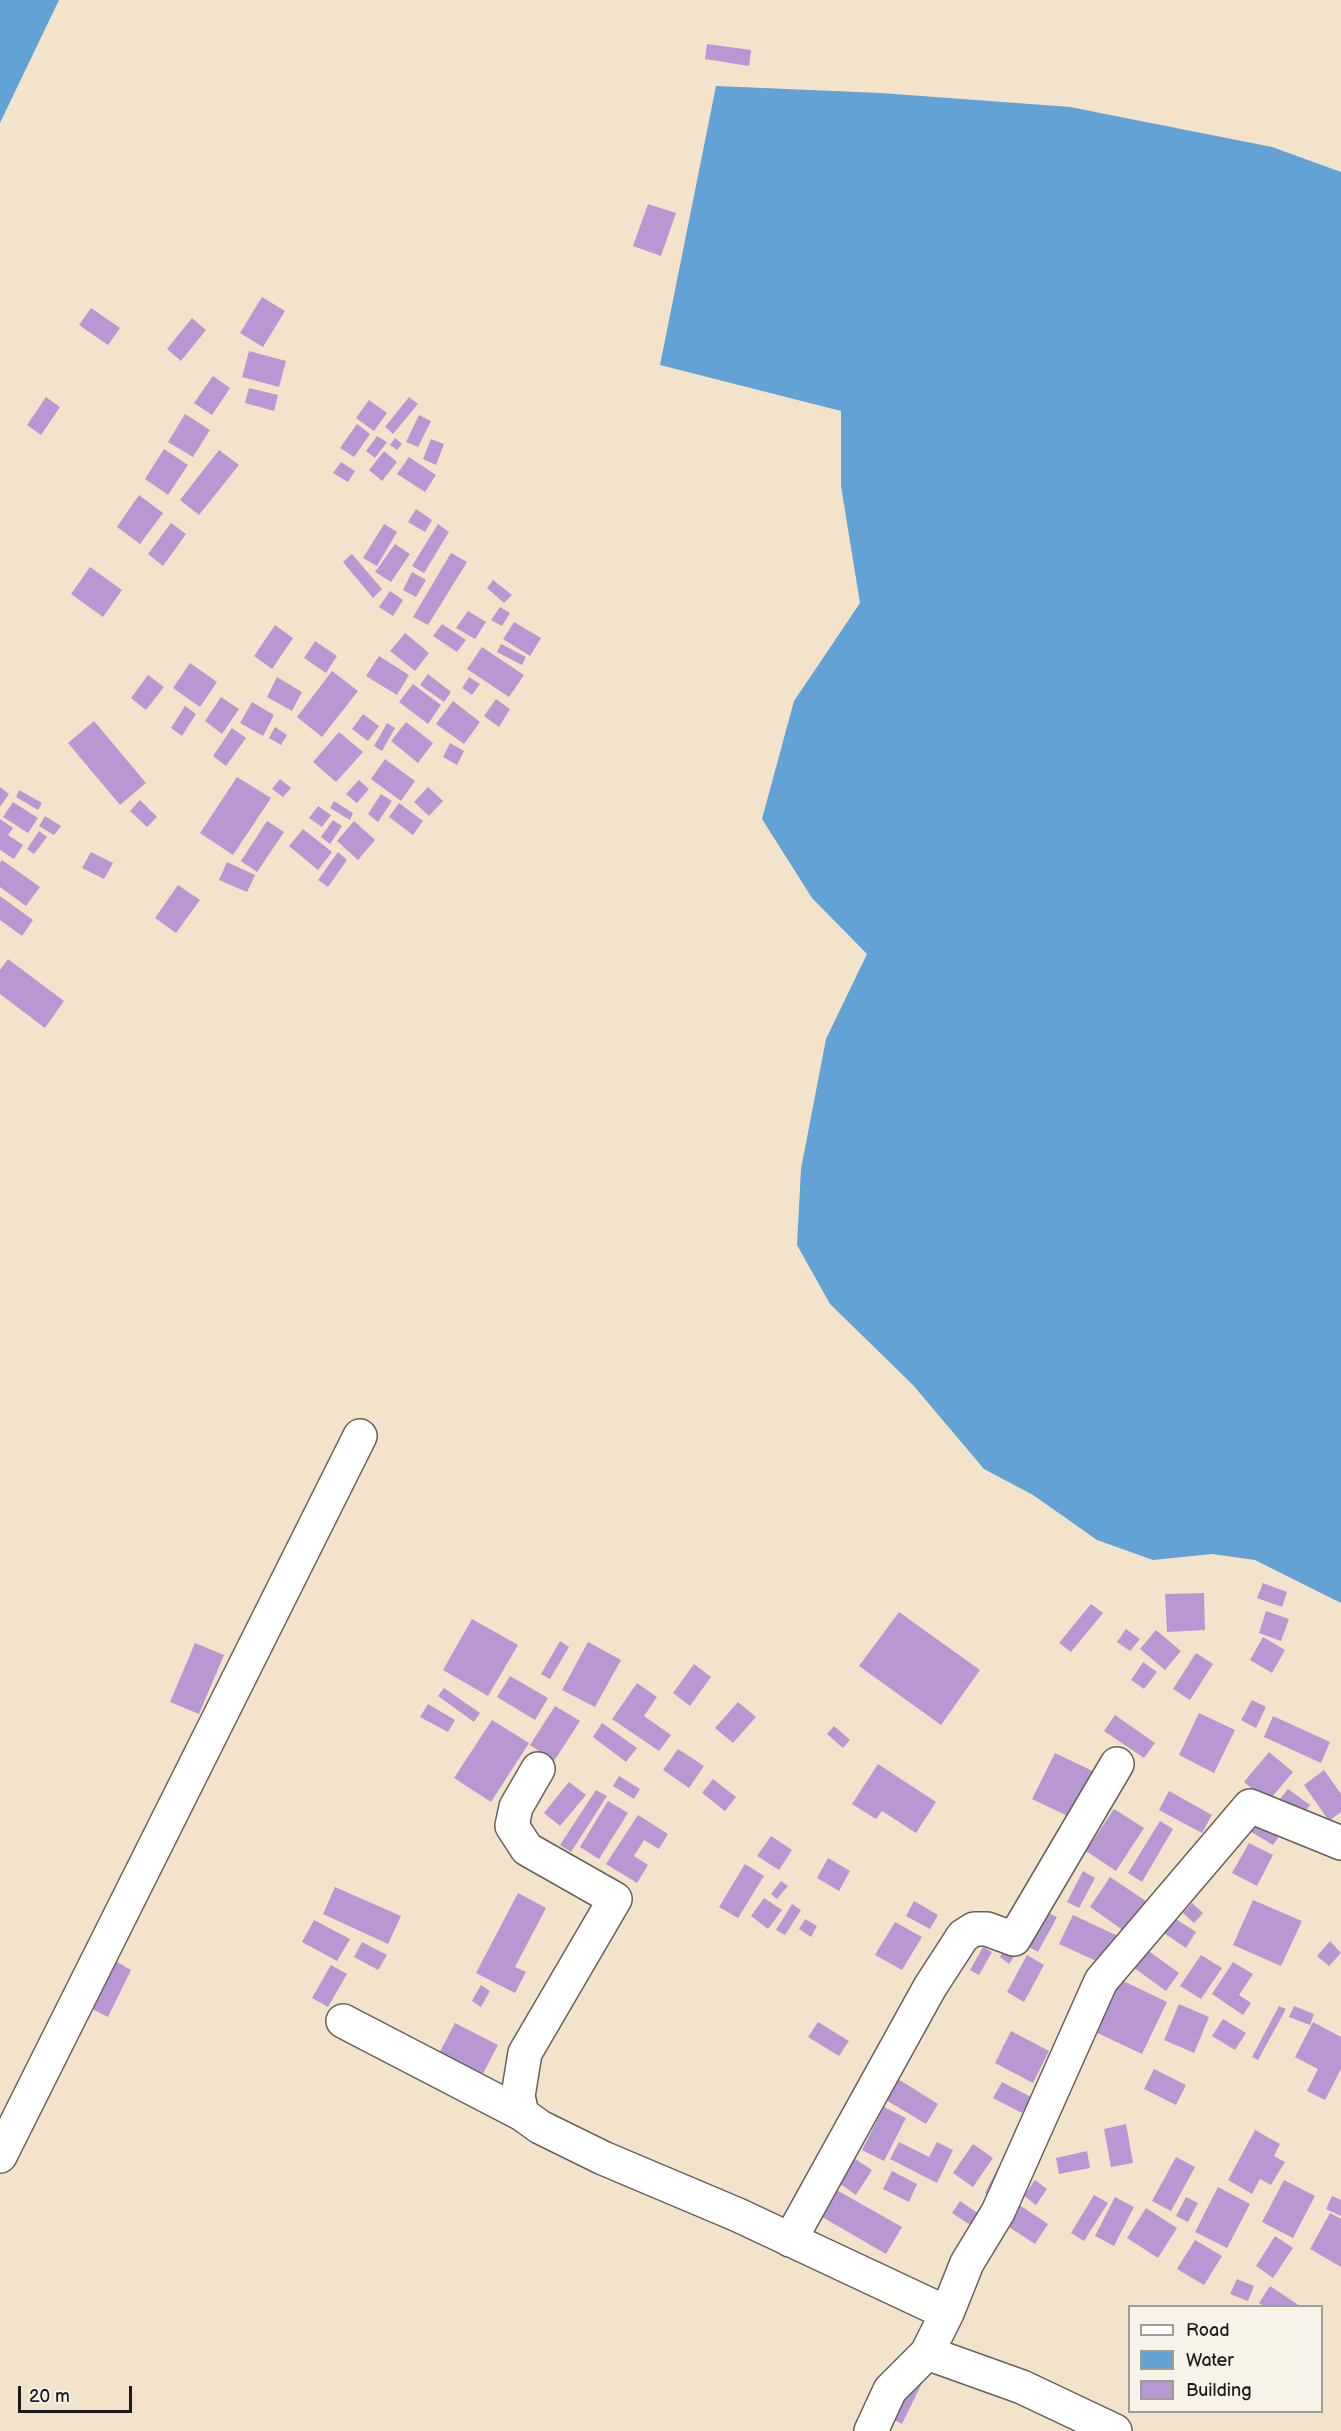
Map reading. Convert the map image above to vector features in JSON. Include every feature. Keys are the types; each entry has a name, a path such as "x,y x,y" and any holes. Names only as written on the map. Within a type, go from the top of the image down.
{"street":[{"path":"0,2156 360,1436"},
{"path":"790,2240 930,1987 963,1936 974,1929 987,1929 1014,1939 1117,1764"},
{"path":"522,2114 518,2096 525,2053 615,1899 527,1849 513,1826 516,1807 538,1769"},
{"path":"871,2431 890,2390 927,2353 947,2313 967,2263 998,2212 1101,1981 1250,1806 1341,1843"},
{"path":"343,2020 522,2114 540,2127 603,2158 790,2240 947,2313"},
{"path":"927,2353 1022,2388 1115,2431"}],"water":[{"path":"0,0 59,0 0,123"},
{"path":"716,86 881,93 1070,107 1272,147 1341,172 1341,1603 1255,1560 1212,1554 1153,1560 1097,1540 1033,1495 984,1469 913,1385 830,1304 797,1245 801,1169 826,1039 867,954 812,898 762,819 794,701 860,603 841,486 841,411 660,365"}],"building":[{"path":"707,44 751,50 749,66 705,59"},
{"path":"648,204 676,213 661,256 633,246"},
{"path":"262,297 285,311 263,347 240,333"},
{"path":"91,308 120,328 108,345 79,325"},
{"path":"192,318 206,330 181,361 167,349"},
{"path":"249,351 286,361 279,387 242,377"},
{"path":"213,376 230,388 212,415 194,403"},
{"path":"249,388 278,395 274,411 245,403"},
{"path":"46,397 60,407 41,435 27,425"},
{"path":"409,397 418,404 393,434 385,427"},
{"path":"369,400 387,413 374,431 356,418"},
{"path":"185,414 210,430 193,457 168,442"},
{"path":"419,415 431,421 418,447 406,442"},
{"path":"357,424 370,434 354,457 340,448"},
{"path":"377,436 387,442 375,458 366,451"},
{"path":"395,438 402,444 397,450 390,445"},
{"path":"431,439 444,444 436,465 423,459"},
{"path":"164,449 188,465 168,495 145,479"},
{"path":"219,450 239,465 199,515 180,500"},
{"path":"384,451 397,462 382,481 369,470"},
{"path":"409,457 436,475 425,492 397,474"},
{"path":"341,462 355,471 348,482 333,473"},
{"path":"139,495 163,513 140,544 117,527"},
{"path":"416,509 432,520 425,532 408,522"},
{"path":"171,523 186,534 163,566 148,554"},
{"path":"384,524 397,532 377,566 363,558"},
{"path":"438,524 449,532 424,573 412,566"},
{"path":"395,544 410,554 391,582 375,572"},
{"path":"451,553 467,562 428,625 413,617"},
{"path":"352,554 382,589 373,598 343,562"},
{"path":"90,567 122,590 103,617 71,594"},
{"path":"412,572 426,580 416,597 403,590"},
{"path":"493,580 512,595 504,603 487,588"},
{"path":"390,591 403,600 393,616 379,607"},
{"path":"500,607 510,613 502,626 491,620"},
{"path":"468,611 486,622 475,639 456,628"},
{"path":"514,622 541,638 530,656 503,639"},
{"path":"442,624 466,640 457,652 433,636"},
{"path":"275,625 293,638 272,669 254,656"},
{"path":"405,633 429,653 415,671 390,651"},
{"path":"315,641 337,656 326,673 304,658"},
{"path":"501,644 526,657 522,665 497,652"},
{"path":"482,647 524,675 509,697 467,669"},
{"path":"379,656 409,675 397,695 366,676"},
{"path":"190,663 217,682 200,707 173,688"},
{"path":"332,671 358,691 322,737 297,717"},
{"path":"428,674 451,692 444,702 420,685"},
{"path":"148,675 164,687 146,710 131,698"},
{"path":"277,677 302,692 292,711 267,697"},
{"path":"469,677 480,684 472,695 462,688"},
{"path":"413,684 441,705 428,724 399,702"},
{"path":"221,697 239,709 222,734 205,721"},
{"path":"496,699 510,709 499,727 484,716"},
{"path":"453,701 480,722 464,744 436,724"},
{"path":"252,702 274,715 263,736 240,723"},
{"path":"185,706 196,714 182,736 171,728"},
{"path":"363,714 379,726 368,741 352,729"},
{"path":"94,721 146,783 120,805 68,743"},
{"path":"406,722 433,743 418,763 391,741"},
{"path":"387,723 395,728 382,751 374,746"},
{"path":"275,727 287,735 281,745 269,738"},
{"path":"232,728 246,738 226,766 213,756"},
{"path":"339,732 363,752 336,782 313,762"},
{"path":"450,743 464,751 457,765 443,757"},
{"path":"385,759 415,781 401,801 371,779"},
{"path":"237,777 271,798 233,855 200,833"},
{"path":"280,779 291,788 283,797 272,789"},
{"path":"359,780 369,789 357,803 346,794"},
{"path":"0,787 9,794 0,807"},
{"path":"428,787 443,801 429,816 414,802"},
{"path":"19,790 42,803 38,810 16,797"},
{"path":"381,794 392,801 378,822 368,814"},
{"path":"140,800 157,817 147,827 130,811"},
{"path":"334,801 353,813 350,820 330,808"},
{"path":"13,802 38,818 28,833 3,817"},
{"path":"399,803 423,821 413,835 389,817"},
{"path":"318,806 331,815 322,827 309,818"},
{"path":"45,816 61,826 54,835 39,826"},
{"path":"0,819 13,828 8,835 23,845 14,859 0,850"},
{"path":"333,820 342,826 330,844 321,837"},
{"path":"267,821 284,832 257,872 241,861"},
{"path":"354,821 375,840 358,860 337,841"},
{"path":"303,829 332,852 318,870 289,846"},
{"path":"39,831 47,837 34,854 27,849"},
{"path":"91,852 113,863 104,879 82,868"},
{"path":"338,852 347,860 328,887 318,880"},
{"path":"2,860 40,887 26,906 0,887"},
{"path":"227,862 255,875 247,892 219,880"},
{"path":"178,885 200,900 176,933 155,918"},
{"path":"0,896 33,920 22,936 0,920"},
{"path":"8,959 64,1001 45,1028 0,994 0,970"},
{"path":"1263,1583 1287,1592 1282,1607 1257,1598"},
{"path":"1204,1593 1205,1630 1167,1632 1165,1594"},
{"path":"1091,1604 1103,1613 1071,1652 1059,1643"},
{"path":"1266,1611 1289,1619 1281,1641 1259,1633"},
{"path":"899,1612 980,1670 941,1725 859,1666"},
{"path":"472,1619 518,1645 488,1696 443,1670"},
{"path":"1126,1629 1140,1639 1130,1651 1117,1642"},
{"path":"1156,1630 1181,1651 1165,1670 1140,1649"},
{"path":"1263,1637 1285,1650 1272,1673 1250,1660"},
{"path":"560,1641 569,1647 550,1679 541,1674"},
{"path":"588,1642 621,1660 595,1707 562,1690"},
{"path":"195,1643 224,1655 199,1714 170,1702"},
{"path":"1196,1653 1213,1664 1190,1700 1173,1689"},
{"path":"1143,1662 1157,1672 1144,1689 1131,1680"},
{"path":"694,1664 711,1677 690,1706 673,1693"},
{"path":"510,1676 548,1698 535,1720 497,1697"},
{"path":"637,1683 657,1697 644,1716 671,1735 659,1751 612,1719"},
{"path":"444,1688 480,1713 474,1722 438,1696"},
{"path":"1252,1700 1266,1707 1256,1728 1241,1720"},
{"path":"738,1702 756,1717 733,1743 715,1728"},
{"path":"428,1704 455,1720 448,1732 420,1717"},
{"path":"555,1706 580,1721 554,1761 530,1745"},
{"path":"1199,1713 1235,1730 1214,1773 1179,1755"},
{"path":"1115,1715 1155,1743 1144,1758 1104,1731"},
{"path":"1273,1716 1330,1742 1321,1763 1264,1737"},
{"path":"492,1720 529,1743 491,1802 454,1778"},
{"path":"602,1723 637,1748 626,1762 593,1737"},
{"path":"834,1726 850,1740 843,1748 827,1734"},
{"path":"678,1749 704,1766 689,1788 663,1770"},
{"path":"1269,1752 1293,1772 1268,1802 1244,1782"},
{"path":"1055,1753 1103,1776 1080,1822 1032,1799"},
{"path":"878,1764 936,1802 916,1833 882,1811 876,1819 852,1804"},
{"path":"1324,1770 1341,1794 1341,1812 1329,1821 1304,1785"},
{"path":"619,1776 640,1789 634,1799 613,1786"},
{"path":"713,1779 736,1797 725,1811 702,1793"},
{"path":"569,1782 586,1795 560,1826 544,1813"},
{"path":"1288,1789 1310,1805 1299,1820 1276,1804"},
{"path":"596,1790 607,1796 571,1852 560,1845"},
{"path":"1169,1791 1212,1815 1202,1833 1159,1810"},
{"path":"608,1801 628,1813 599,1859 580,1847"},
{"path":"1114,1809 1144,1828 1116,1871 1086,1851"},
{"path":"638,1815 668,1834 659,1849 644,1840 634,1856 648,1865 637,1883 606,1864"},
{"path":"1256,1817 1282,1832 1273,1845 1248,1830"},
{"path":"1160,1821 1173,1829 1142,1882 1128,1873"},
{"path":"771,1836 792,1850 779,1870 757,1856"},
{"path":"1249,1843 1273,1855 1257,1886 1232,1873"},
{"path":"828,1858 850,1871 839,1891 817,1878"},
{"path":"745,1864 764,1876 738,1918 719,1907"},
{"path":"1083,1871 1095,1878 1079,1908 1067,1902"},
{"path":"1110,1877 1155,1907 1134,1938 1090,1907"},
{"path":"781,1881 788,1886 777,1899 771,1894"},
{"path":"335,1887 401,1916 388,1944 323,1914"},
{"path":"518,1893 546,1908 515,1967 526,1972 515,1993 476,1973"},
{"path":"764,1898 782,1910 768,1929 751,1916"},
{"path":"1253,1900 1302,1921 1281,1966 1233,1945"},
{"path":"914,1901 938,1915 930,1929 906,1916"},
{"path":"1192,1903 1203,1913 1194,1923 1183,1913"},
{"path":"792,1904 801,1910 785,1935 776,1930"},
{"path":"1042,1910 1057,1917 1038,1952 1024,1944"},
{"path":"1168,1914 1196,1932 1186,1948 1158,1929"},
{"path":"1073,1915 1120,1937 1107,1966 1059,1944"},
{"path":"805,1919 817,1926 811,1937 799,1929"},
{"path":"314,1920 350,1939 337,1961 302,1942"},
{"path":"895,1922 922,1937 902,1970 875,1955"},
{"path":"1330,1941 1341,1953 1329,1966 1317,1956"},
{"path":"362,1942 387,1955 378,1970 354,1957"},
{"path":"1007,1945 1017,1952 1009,1964 1000,1957"},
{"path":"983,1947 992,1952 979,1975 970,1970"},
{"path":"1143,1947 1179,1973 1166,1991 1130,1965"},
{"path":"1027,1955 1044,1965 1024,2002 1007,1992"},
{"path":"1201,1955 1222,1968 1201,1999 1180,1986"},
{"path":"114,1960 131,1970 108,2017 90,2008"},
{"path":"1233,1962 1253,1974 1239,1995 1251,2003 1243,2015 1212,1994"},
{"path":"331,1965 347,1974 328,2007 312,1998"},
{"path":"1113,1976 1167,2002 1142,2054 1087,2028"},
{"path":"481,1985 490,1991 481,2007 472,2001"},
{"path":"1179,2004 1209,2017 1194,2053 1164,2040"},
{"path":"1279,2006 1286,2009 1258,2060 1252,2057"},
{"path":"1294,2006 1314,2014 1310,2025 1289,2017"},
{"path":"1223,2019 1246,2033 1235,2050 1212,2036"},
{"path":"818,2022 849,2041 839,2056 808,2037"},
{"path":"1313,2022 1341,2037 1341,2069 1325,2100 1307,2091 1318,2069 1295,2057"},
{"path":"455,2023 498,2045 478,2083 435,2061"},
{"path":"1011,2031 1049,2051 1033,2083 995,2063"},
{"path":"1154,2069 1186,2085 1176,2105 1144,2089"},
{"path":"898,2079 938,2104 926,2124 886,2100"},
{"path":"1002,2082 1031,2097 1022,2113 993,2098"},
{"path":"884,2107 906,2118 884,2161 862,2150"},
{"path":"1126,2124 1133,2163 1111,2167 1104,2129"},
{"path":"1255,2130 1280,2144 1274,2156 1285,2162 1271,2185 1260,2179 1252,2194 1228,2180"},
{"path":"899,2142 929,2157 937,2142 953,2150 937,2183 890,2159"},
{"path":"973,2144 993,2158 973,2187 953,2173"},
{"path":"1087,2151 1090,2168 1059,2174 1056,2158"},
{"path":"1176,2157 1195,2167 1171,2211 1152,2201"},
{"path":"855,2159 872,2170 856,2195 839,2183"},
{"path":"999,2166 1011,2173 998,2199 985,2193"},
{"path":"892,2171 917,2184 909,2202 883,2189"},
{"path":"1035,2180 1047,2189 1036,2205 1024,2196"},
{"path":"1284,2180 1315,2196 1293,2238 1262,2222"},
{"path":"1218,2187 1250,2204 1227,2248 1195,2232"},
{"path":"833,2188 902,2227 886,2254 817,2214"},
{"path":"1094,2195 1108,2203 1084,2241 1071,2233"},
{"path":"1332,2196 1341,2200 1341,2216 1326,2209"},
{"path":"1115,2197 1134,2207 1114,2246 1095,2236"},
{"path":"1186,2197 1198,2203 1188,2222 1176,2216"},
{"path":"1012,2200 1048,2224 1035,2244 998,2220"},
{"path":"960,2201 982,2216 975,2228 952,2213"},
{"path":"1146,2208 1177,2228 1158,2258 1127,2238"},
{"path":"1330,2213 1341,2219 1341,2267 1310,2249"},
{"path":"1275,2236 1293,2248 1273,2278 1256,2266"},
{"path":"1195,2240 1222,2256 1204,2285 1177,2269"},
{"path":"1237,2279 1254,2286 1248,2301 1230,2294"},
{"path":"1270,2286 1298,2305 1262,2305 1259,2303"},
{"path":"908,2374 923,2381 902,2424 888,2417"}]}
